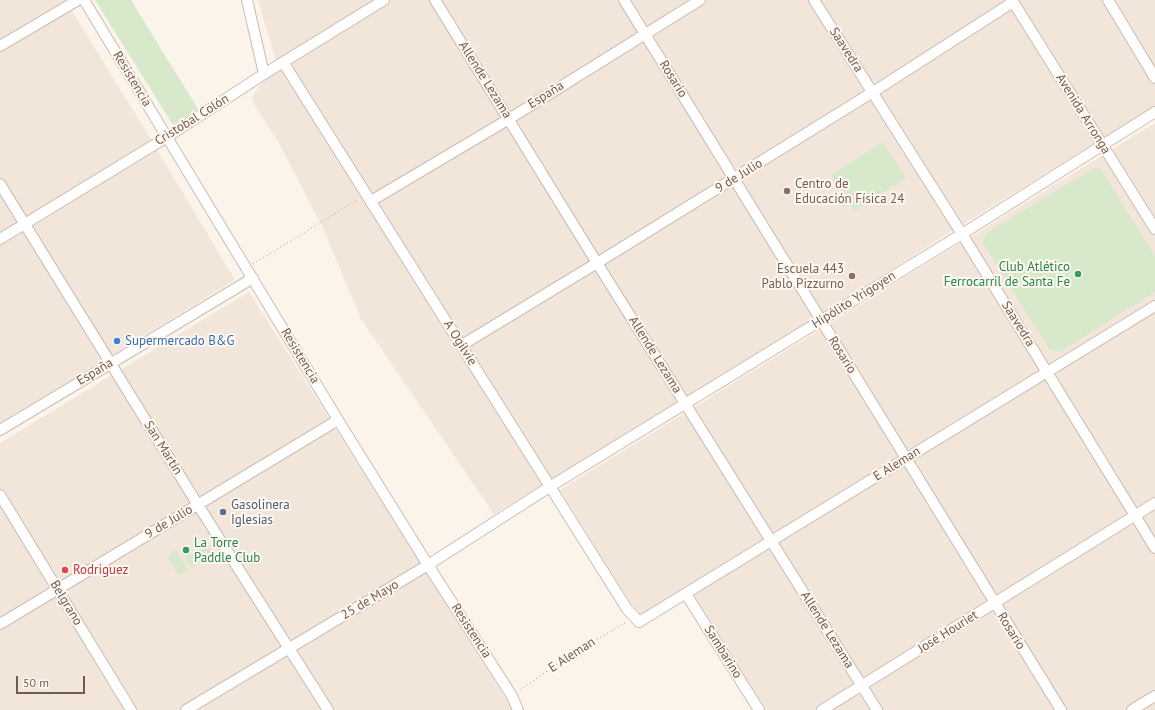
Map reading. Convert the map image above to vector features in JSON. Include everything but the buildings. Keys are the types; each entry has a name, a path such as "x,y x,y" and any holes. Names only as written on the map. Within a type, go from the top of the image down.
{"street":[{"path":"0,46 78,0"},
{"name":"Resistencia","path":"84,0 338,420 512,696 518,710"},
{"path":"247,0 264,74"},
{"name":"Cristobal Colón","path":"0,239 384,0"},
{"name":"Allende Lezama","path":"435,0 876,710"},
{"name":"Rosario","path":"624,0 820,321 1061,710"},
{"name":"España","path":"369,198 509,118 700,0"},
{"name":"Saavedra","path":"814,0 1048,372 1155,548"},
{"path":"1108,0 1155,78"},
{"name":"9 de Julio","path":"462,345 734,179 873,92 1013,1"},
{"name":"Avenida Arronga","path":"1013,1 1102,146 1155,228"},
{"name":"A Ogilvie","path":"283,62 627,609 637,619"},
{"name":"Hipólito Yrigoyen","path":"551,486 962,234 1155,112"},
{"name":"San Martín","path":"0,184 198,505 328,710"},
{"name":"España","path":"0,430 253,278"},
{"name":"E Aleman","path":"637,619 686,594 1155,306"},
{"name":"9 de Julio","path":"0,624 338,420"},
{"name":"25 de Mayo","path":"186,710 428,565 551,486"},
{"name":"Belgrano","path":"0,495 131,710"},
{"name":"José Houriet","path":"822,710 1155,503"},
{"name":"Sambarino","path":"686,594 759,710"},
{"path":"1132,710 1155,696"}],"path":[{"path":"247,268 369,198"},
{"name":"E Aleman","path":"512,696 560,662 637,619"}],"shaded area":[{"path":"0,0 65,0 235,280 0,423"},
{"path":"258,0 1155,0 1155,106 944,236 813,320 494,514 361,319 323,228 280,145 251,99 276,61"},
{"path":"1155,123 1155,710 766,710 689,587 642,616 630,602 560,490"},
{"path":"249,292 513,710 0,710 0,443"}],"green space":[{"path":"95,0 131,0 198,109 173,125"},
{"path":"883,142 906,178 854,211 831,175"},
{"name":"Club Atlético Ferrocarril de Santa Fe","path":"1094,168 1101,170 1155,256 1155,292 1059,352 1050,350 983,243 985,234"},
{"path":"207,545 213,555 191,568 185,557"},
{"path":"176,550 188,570 178,575 167,555"}],"place":[{"name":"Centro de Educación Física 24","path":"787,191"},
{"name":"Club Atlético Ferrocarril de Santa Fe","path":"1078,274"},
{"name":"Escuela 443 Pablo Pizzurno","path":"852,276"},
{"name":"Supermercado B&G","path":"117,341"},
{"name":"Gasolinera Iglesias","path":"223,512"},
{"name":"La Torre Paddle Club","path":"186,550"},
{"name":"Rodriguez","path":"65,570"}]}
